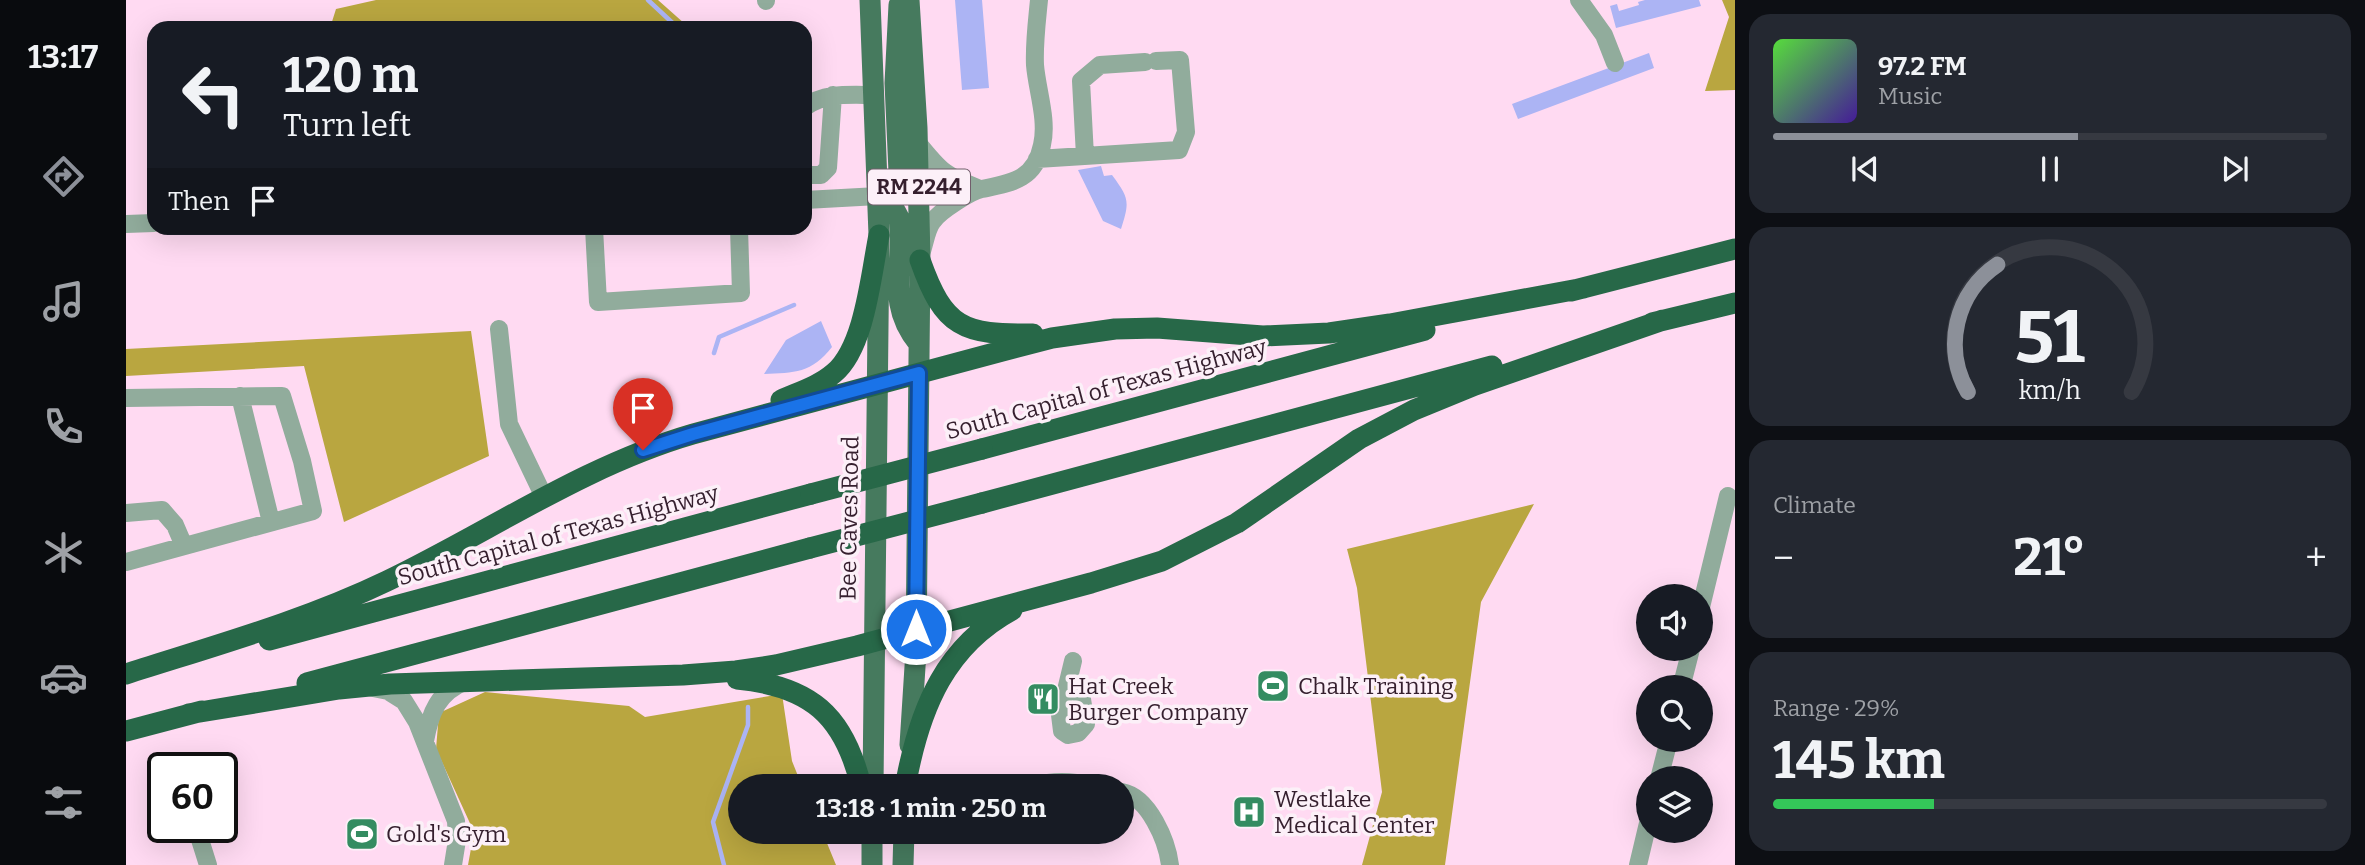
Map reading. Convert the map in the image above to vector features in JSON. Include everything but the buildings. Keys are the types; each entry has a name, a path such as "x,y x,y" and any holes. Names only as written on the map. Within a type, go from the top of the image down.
{"highway":[{"path":"719,427 821,382 845,362 858,335 879,235"},
{"name":"South Capital of Texas Highway","path":"126,677 1735,250"},
{"path":"920,260 936,301 950,317 977,332 993,334 1077,333 1143,328 1263,335 1329,333 1584,288"},
{"path":"126,731 1735,303"},
{"path":"188,714 363,686 469,680 693,674 776,665 1042,596 1142,568 1200,544 1255,511 1359,439 1413,410 1475,385 1663,320"},
{"path":"126,677 257,632 366,590 631,455 719,427 1077,333"},
{"path":"908,774 912,750 923,718 937,684 953,658 980,630 1002,615 1042,596"},
{"path":"693,674 766,682 805,698 824,712 839,729 852,752 858,774"}],"main road":[{"name":"Bee Caves Road","path":"870,0 879,235 873,774"},
{"path":"899,0 895,83 899,172 894,185 878,196 892,205 899,218 899,304 904,323 919,344"},
{"name":"RM 2244","path":"907,774 916,629 920,260 918,143 909,0"},
{"path":"872,844 872,865"},
{"path":"903,865 904,844"}],"street":[{"path":"920,260 932,221 952,205 981,189 1018,181 1037,159 1043,144 1035,64 1039,0"},
{"path":"1579,0 1604,36 1615,63"},
{"path":"1037,159 1085,156 1180,150 1186,132 1180,60 1100,65 1081,81 1085,156"},
{"path":"812,102 833,95 875,95"},
{"path":"812,175 821,175 828,168 833,95"},
{"path":"918,143 948,176 981,189"},
{"path":"812,200 878,196"},
{"path":"126,224 147,223"},
{"path":"594,235 597,302 741,293 739,235"},
{"path":"499,330 509,424 544,497"},
{"path":"240,396 271,522"},
{"path":"126,398 282,396 302,461 313,511 126,562"},
{"path":"1707,584 1728,496"},
{"path":"126,513 162,510 176,525 184,546"},
{"path":"1073,662 1060,715 1062,731 1068,735 1078,733 1086,724 1080,687"},
{"path":"425,741 432,711 439,699 451,688 469,680"},
{"path":"363,686 388,691 404,701 413,713 456,821 457,840 453,865"},
{"path":"1134,798 1149,812 1161,833 1170,865"},
{"path":"201,843 208,865"},
{"path":"1638,865 1643,843"}],"shaded area":[{"path":"376,0 658,0 682,21 332,21 336,9"},
{"path":"1722,0 1735,0 1735,90 1705,91 1729,17"},
{"path":"471,331 489,456 344,522 304,366 126,376 126,349"},
{"path":"1534,504 1481,602 1445,865 1362,865 1382,792 1357,588 1347,549"},
{"path":"485,692 629,706 645,717 782,694 792,761 797,774 728,774 728,844 827,844 836,865 468,865 474,832 436,749 439,713"}],"water":[{"path":"955,0 982,0 989,88 962,90"},
{"path":"1699,0 1701,6 1616,28 1610,6 1617,4 1619,11 1639,5 1638,2"},
{"path":"1649,53 1654,68 1518,119 1512,104"},
{"path":"1101,166 1104,176 1112,175 1125,195 1127,206 1121,229 1103,221 1078,170"},
{"path":"821,321 832,347 825,356 802,370 764,374 786,340"}],"waterway":[{"path":"648,0 670,21"},
{"path":"714,353 719,337 794,305"},
{"path":"724,865 713,822 748,725 748,707"}],"place":[{"name":"Chalk Training","path":"1273,686"},
{"name":"Hat Creek Burger Company","path":"1043,699"},
{"name":"Westlake Medical Center","path":"1249,812"},
{"name":"Gold's Gym","path":"362,834"}],"route":[{"path":"643,450 919,373 916,629"}]}
